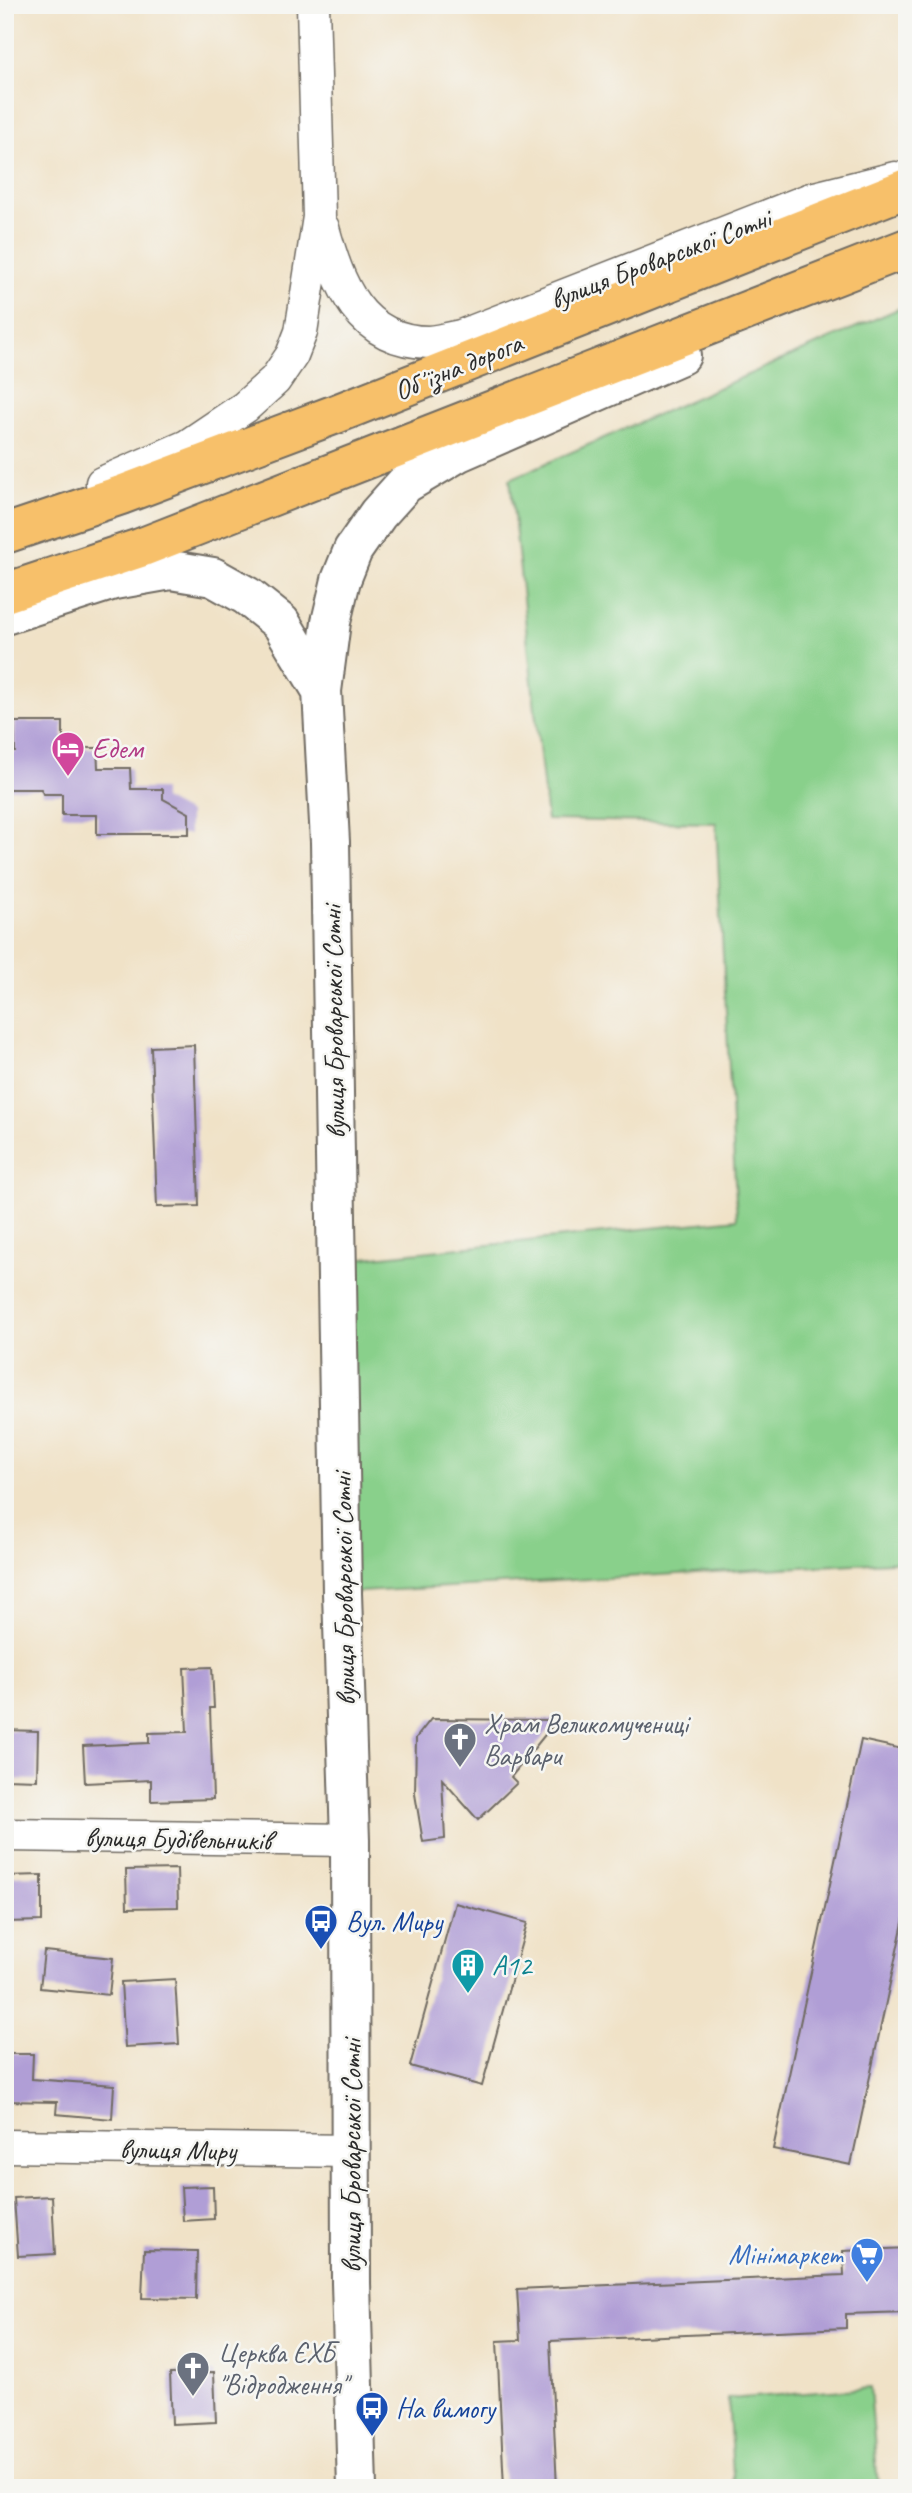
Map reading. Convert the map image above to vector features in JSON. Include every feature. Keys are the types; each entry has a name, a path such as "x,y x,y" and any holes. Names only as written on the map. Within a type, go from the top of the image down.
{"highway":[{"name":"Обʼїзна дорога","path":"8,533 121,495 336,414 907,188"},
{"name":"Обʼїзна дорога","path":"5,593 150,544 907,248"}],"street":[{"name":"вулиця Броварської Сотні","path":"8,533 80,492 187,446 245,407 275,380 292,355 301,332 320,217 313,5"},
{"name":"вулиця Броварської Сотні","path":"320,217 335,272 349,298 370,321 398,337 429,342 461,336 811,199 907,175"},
{"name":"вулиця Броварської Сотні","path":"357,2488 351,2283 350,1840 342,1593 330,842 323,691 331,622 341,580 359,541 378,514 405,484 459,452 907,254"},
{"path":"5,615 114,580 171,570 213,577 247,596 281,623 323,691"},
{"name":"вулиця Будівельників","path":"5,1835 350,1840"},
{"name":"вулиця Миру","path":"5,2146 350,2151"}],"green space":[{"path":"907,305 907,1561 342,1593 355,1259 737,1219 716,823 547,820 510,479"},
{"path":"870,2388 878,2487 734,2488 728,2399"}],"building":[{"name":"Едем","path":"14,722 63,722 63,748 97,748 98,768 130,768 131,789 163,789 163,799 189,813 189,834 97,834 97,815 62,815 62,794 43,794 41,789 5,789 5,752 15,752"},
{"path":"194,1045 199,1206 157,1207 151,1047"},
{"path":"212,1667 214,1708 210,1708 213,1799 151,1801 151,1780 85,1783 83,1746 149,1743 149,1733 187,1732 184,1668"},
{"name":"Храм Великомучениці Варвари","path":"431,1719 557,1720 511,1777 517,1783 478,1820 442,1779 445,1839 423,1842 415,1794 416,1738"},
{"path":"5,1730 38,1731 37,1780 5,1779"},
{"path":"861,1740 907,1750 907,1904 851,2165 773,2149"},
{"path":"177,1869 178,1907 127,1908 126,1870"},
{"path":"42,1875 42,1921 5,1922 5,1876"},
{"name":"А12","path":"455,1903 527,1923 482,2086 410,2066"},
{"path":"44,1951 113,1958 109,1995 40,1988"},
{"path":"175,1979 179,2044 125,2047 121,1982"},
{"path":"5,2054 33,2054 32,2079 114,2085 112,2119 56,2114 57,2102 5,2101"},
{"path":"213,2186 214,2219 183,2221 181,2187"},
{"path":"52,2196 55,2254 18,2256 14,2198"},
{"path":"907,2248 907,2312 846,2314 846,2328 550,2341 557,2488 504,2488 497,2341 520,2340 517,2289 844,2275 843,2251"},
{"path":"144,2250 197,2251 196,2299 142,2298"},
{"name":"Церква ЄХБ \"Відродження\"","path":"214,2372 216,2422 172,2424 170,2373"}],"place":[{"name":"Едем","path":"68,778"},
{"name":"Храм Великомучениці Варвари","path":"460,1769"},
{"name":"Вул. Миру","path":"321,1951"},
{"name":"А12","path":"468,1995"},
{"name":"Мінімаркет","path":"867,2284"},
{"name":"Церква ЄХБ \"Відродження\"","path":"193,2398"},
{"name":"На вимогу","path":"372,2438"}]}
